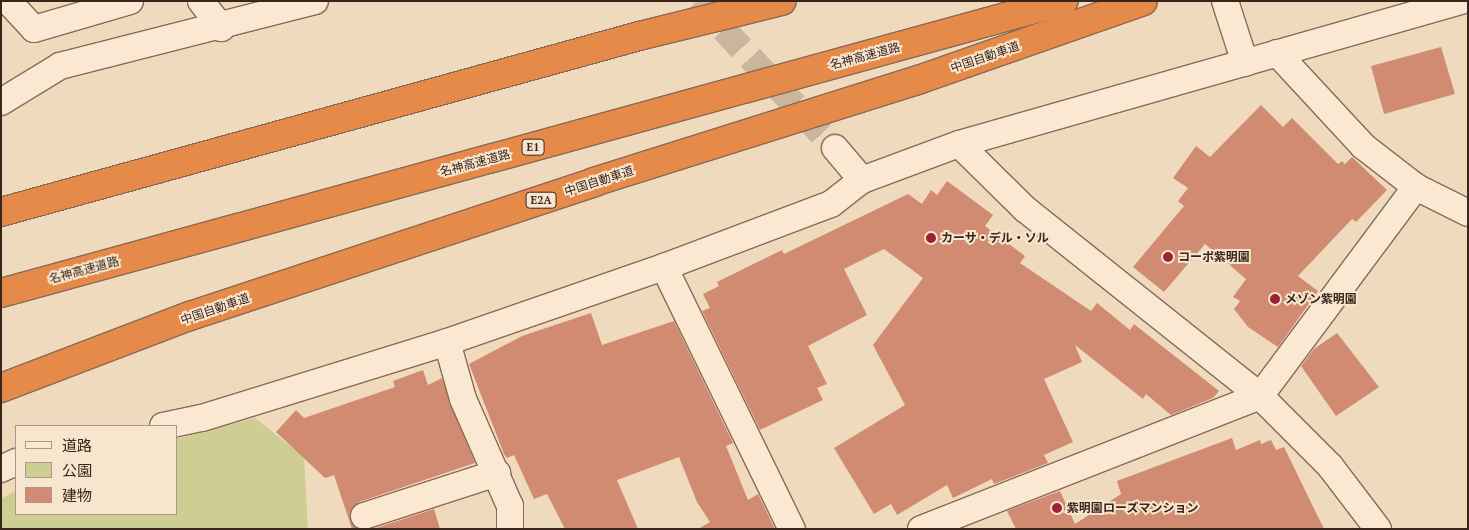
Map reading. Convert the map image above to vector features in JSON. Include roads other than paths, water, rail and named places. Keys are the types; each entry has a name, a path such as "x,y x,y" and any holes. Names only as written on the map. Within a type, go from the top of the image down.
{"highway":[{"path":"1,212 639,36 782,1"},
{"name":"名神高速道路","path":"1,293 1064,1"},
{"name":"中国自動車道","path":"1,388 190,316 1084,23 1143,1"},
{"path":"1,208 64,194"}],"street":[{"path":"8,1 34,29 130,1"},
{"path":"201,1 220,28"},
{"path":"1,102 60,66 220,28 315,1"},
{"path":"1225,1 1244,63"},
{"path":"168,425 202,418 447,342 664,267 831,204 862,180 960,144 1461,1"},
{"path":"1277,53 1363,146 1416,187 1468,213"},
{"path":"960,144 1025,209 1260,396 1330,466 1378,529"},
{"path":"835,148 862,180"},
{"path":"921,529 1260,396 1416,187"},
{"path":"664,267 792,529"},
{"path":"447,342 463,399 510,506 510,529"},
{"path":"1,469 15,462"},
{"path":"364,516 497,473"}],"tunnel":[{"path":"697,1 835,148"}],"place":[{"name":"カーサ・デル・ソル","path":"931,238"},
{"name":"コーポ紫明園","path":"1168,257"},
{"name":"メゾン紫明園","path":"1275,299"},
{"name":"紫明園ローズマンション","path":"1057,508"}]}
